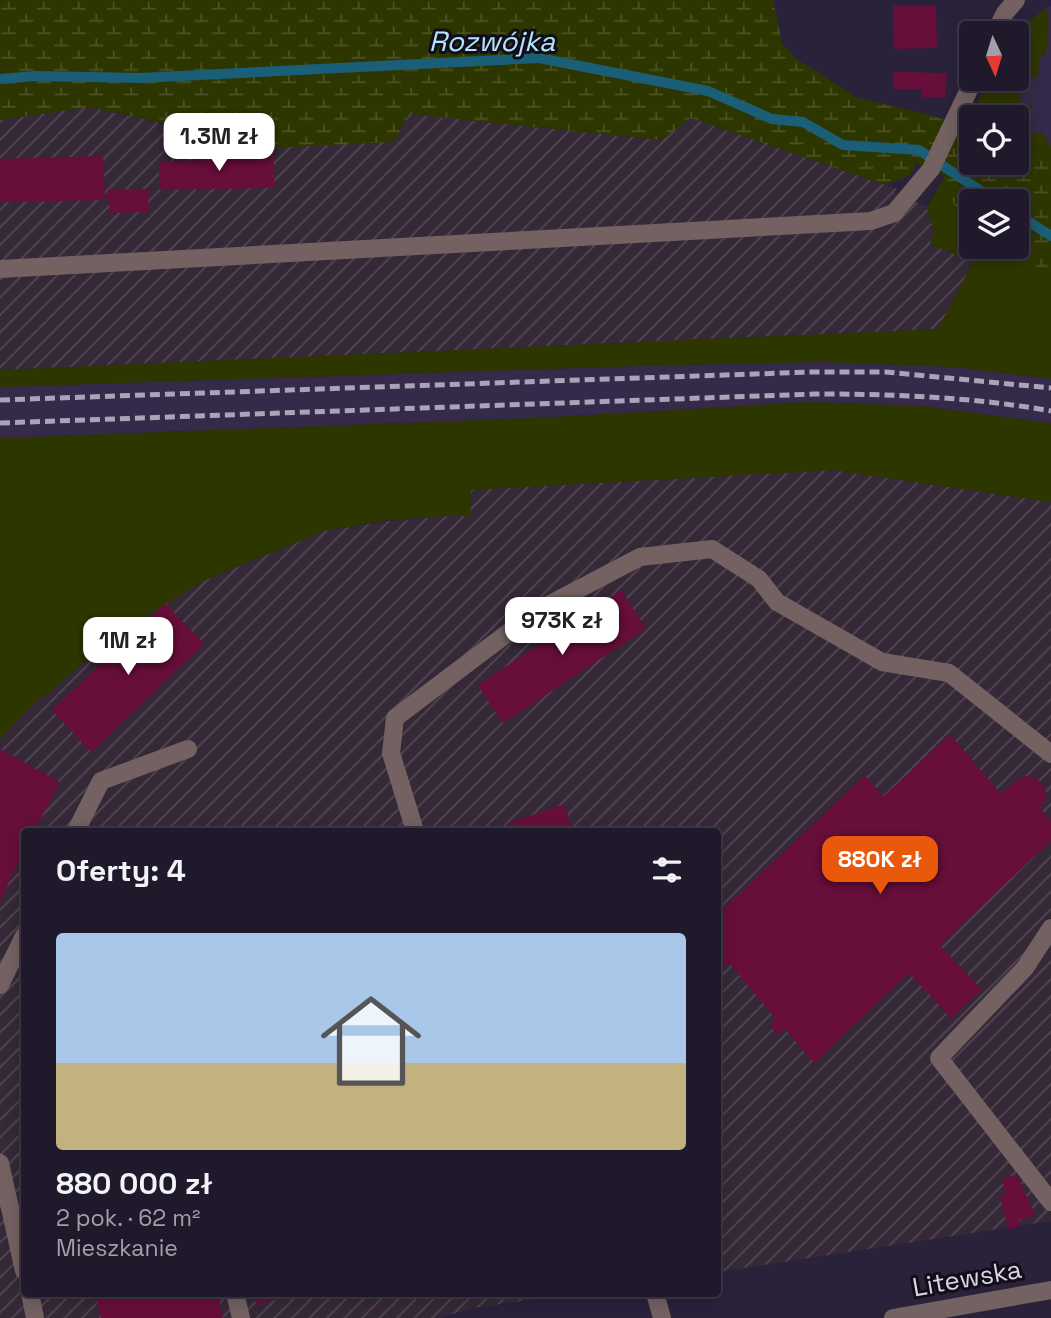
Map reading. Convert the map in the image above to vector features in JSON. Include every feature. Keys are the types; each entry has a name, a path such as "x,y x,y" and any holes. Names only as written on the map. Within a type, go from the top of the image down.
{"street":[{"path":"1001,21 1016,0"},
{"path":"0,269 871,221 894,213 931,169 968,91"},
{"path":"414,828 391,753 395,718 537,611 640,558 712,549 759,579 777,602 882,662 949,673 1051,754"},
{"path":"78,828 101,781 188,749"},
{"path":"1051,928 1024,968 939,1058 1051,1202"},
{"path":"0,985 21,942"},
{"path":"0,1163 21,1258"},
{"name":"Litewska","path":"893,1318 1051,1290"},
{"path":"31,1297 35,1318"},
{"path":"236,1297 241,1318"},
{"path":"656,1297 662,1318"}],"shaded area":[{"path":"1051,6 1051,155 1029,147 1029,105 1009,105 1013,91 1029,91 1029,50 1046,8"},
{"path":"90,107 270,148 409,114 662,140 691,118 897,189 894,192 927,207 934,232 930,244 959,256 959,259 973,262 938,329 0,370 0,120"},
{"path":"823,362 955,367 1051,379 1051,423 921,406 809,402 536,418 0,438 0,387"},
{"path":"833,470 1051,502 1051,1221 721,1272 721,828 21,828 21,1297 550,1297 473,1308 440,1318 0,1318 0,739 38,699 50,692 112,637 203,581 324,531 388,521 461,515 470,518 471,490"}],"green space":[{"path":"0,0 773,0 782,43 795,58 858,98 930,115 959,125 959,175 1029,175 1029,147 1051,155 1051,276 1026,259 1029,259 1029,189 959,189 959,212 945,190 948,178 916,163 910,175 885,185 691,118 662,140 409,114 394,142 270,148 91,107 0,120"},
{"path":"1046,8 1046,56 1039,56 1038,78 1029,78 1029,21"},
{"path":"983,91 1020,91 1020,103 1032,105 1031,133 1044,134 1051,147 1051,155 1029,147 1029,105 978,105"},
{"path":"945,176 948,178 945,190 959,212 959,256 930,244 934,232 927,207"},
{"path":"966,259 1026,259 1051,276 1051,379 955,367 823,362 0,387 0,370 938,329 973,262"},
{"path":"809,402 921,406 1051,423 1051,502 833,470 471,490 470,518 461,515 388,520 324,531 203,581 112,637 50,692 38,699 0,739 0,438 536,418"}],"building":[{"path":"893,6 936,6 937,48 894,49"},
{"path":"893,72 947,73 945,98 922,97 922,89 893,89"},
{"path":"273,152 275,188 159,190 159,161 228,160 228,155"},
{"path":"103,156 105,200 0,202 0,159"},
{"path":"148,189 149,212 109,213 108,190"},
{"path":"621,590 646,629 503,723 478,685"},
{"path":"165,603 204,644 91,752 52,710"},
{"path":"950,734 1001,794 1016,780 1025,776 1034,777 1042,783 1046,791 1040,808 1051,821 1051,841 940,945 982,990 951,1018 909,973 814,1063 785,1029 777,1034 769,1024 776,1019 729,963 721,971 721,911 865,775 883,797"},
{"path":"0,749 60,782 36,828 21,828 21,856 0,901"},
{"path":"564,804 572,828 511,828 509,823"},
{"path":"1017,1175 1035,1216 1019,1220 1020,1226 1008,1229 1000,1196 1006,1195 1002,1178"},
{"path":"96,1297 218,1297 223,1318 101,1318"},
{"path":"255,1297 288,1297 256,1305"}],"waterway":[{"name":"Rozwójka","path":"0,79 36,76 140,78 539,58 708,91 772,119 803,122 843,145 919,150 978,189"},
{"name":"Rozwójka","path":"1029,222 1051,236"}],"railway":[{"path":"0,400 812,372 886,372 1051,388"},
{"path":"0,423 815,394 933,397 1051,411"}]}
